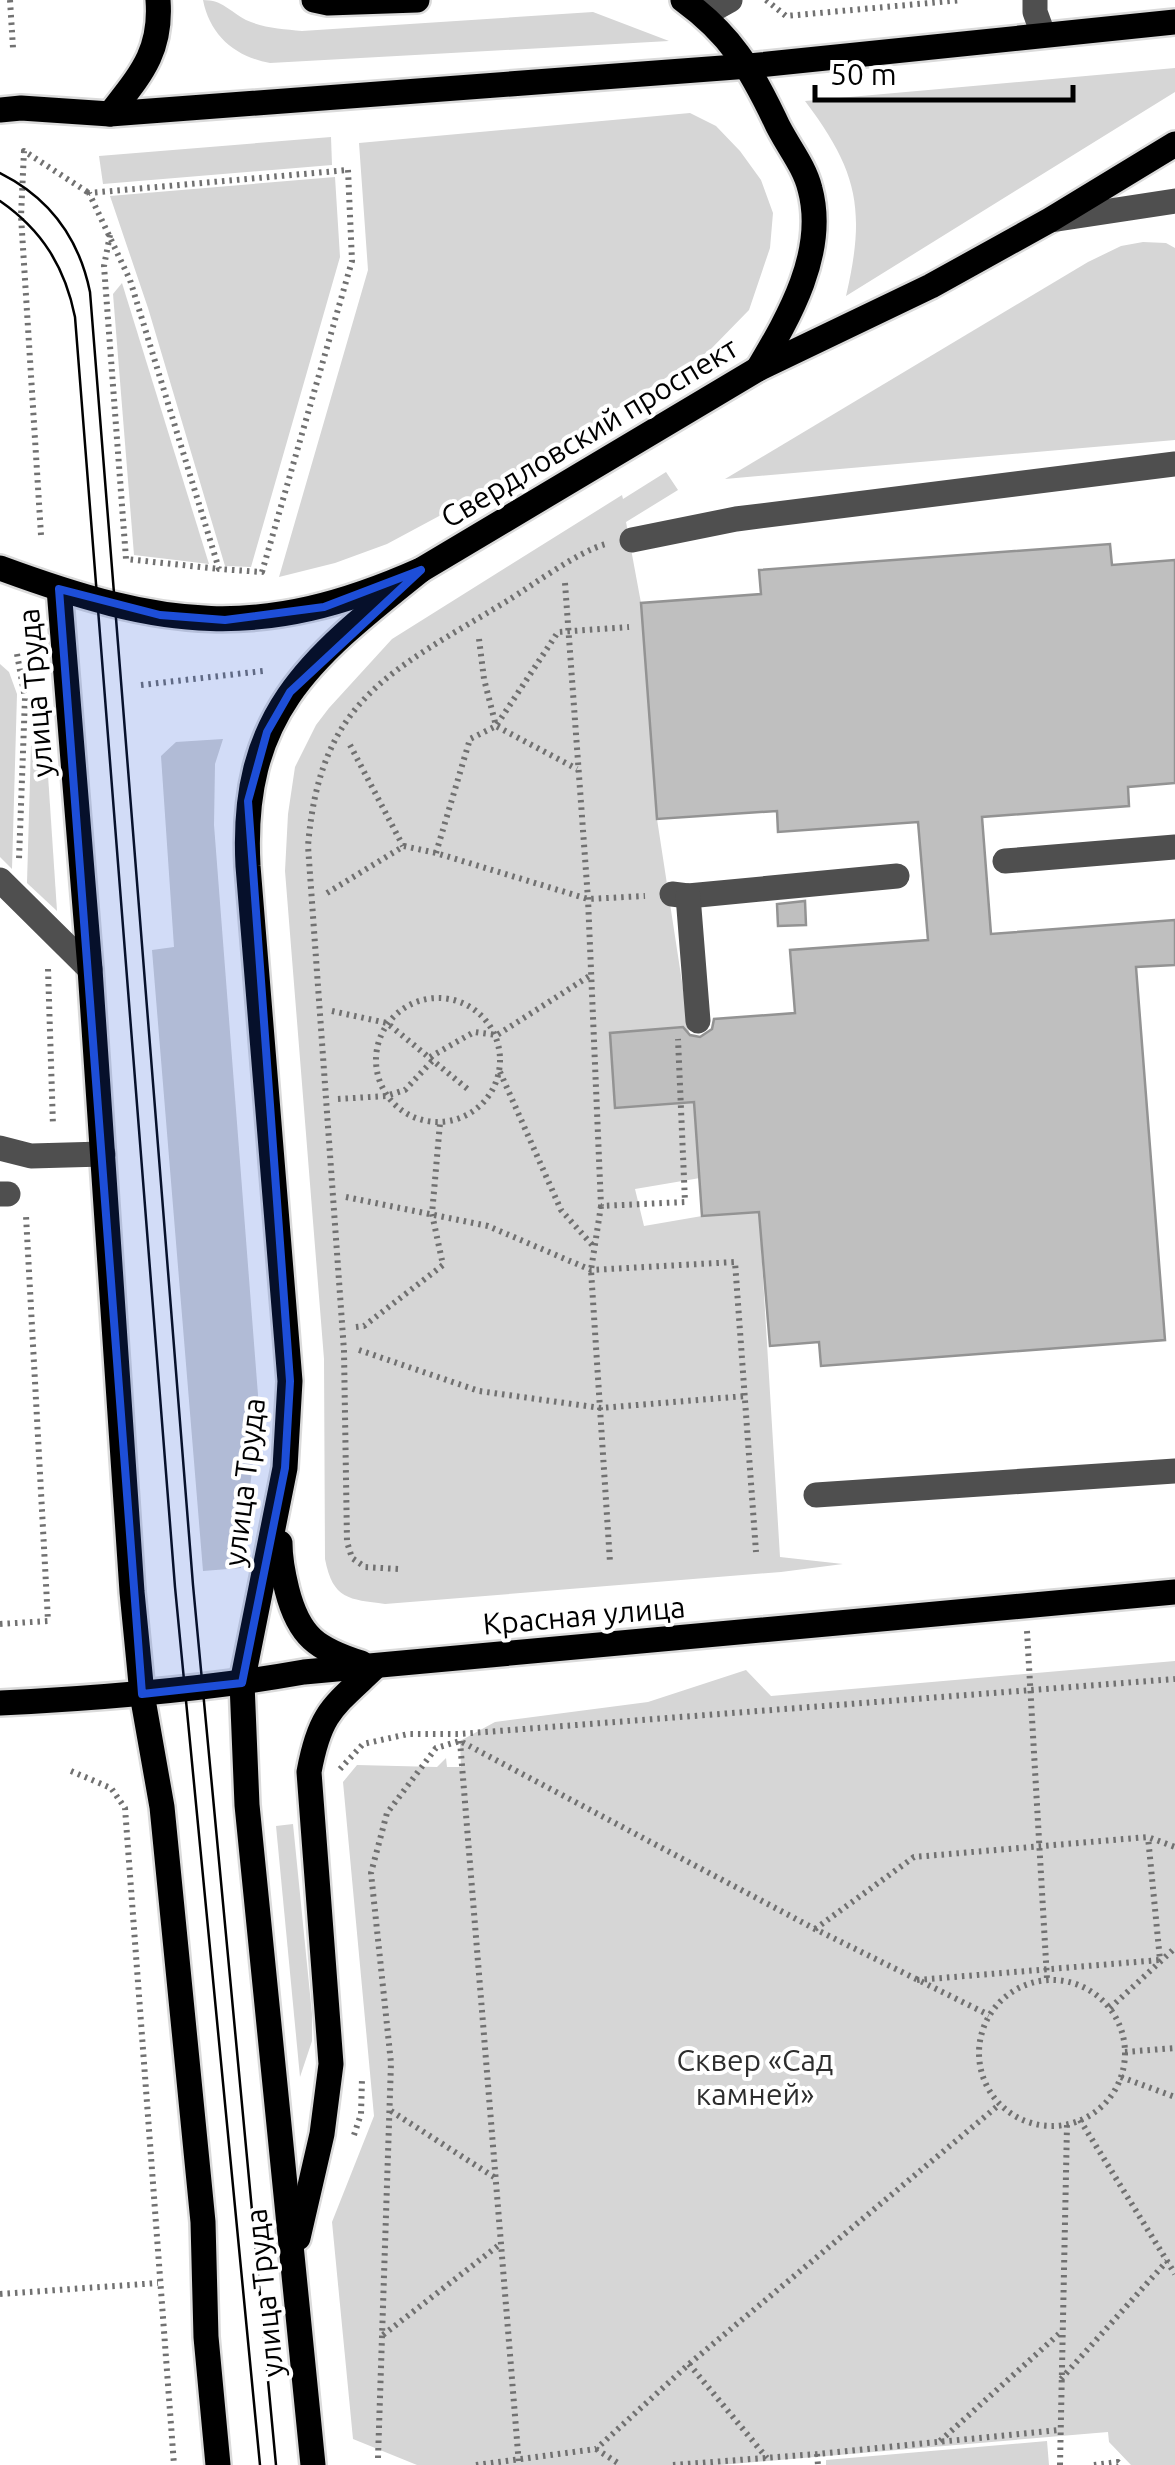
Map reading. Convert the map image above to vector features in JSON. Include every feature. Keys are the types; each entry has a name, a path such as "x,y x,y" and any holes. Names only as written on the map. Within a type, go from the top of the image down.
{"main road":[{"path":"110,114 148,64 160,27 158,0"},
{"path":"314,0 418,0"},
{"path":"693,8 749,66 810,187 814,219 800,290 758,369"},
{"path":"0,110 110,114 749,66 1175,22"},
{"name":"Свердловский проспект","path":"0,568 60,589 160,615 226,620 284,616 363,594 421,570 758,369 931,286 1175,144"},
{"name":"улица Труда","path":"313,2465 247,1805 242,1683 285,1468 289,1351 248,866 248,800 266,732 290,692 356,622 421,570"},
{"name":"улица Труда","path":"60,589 132,1592 142,1694 162,1808 204,2222 206,2337 218,2465"},
{"path":"285,1468 280,1554 293,1613 302,1631 318,1646 376,1667"},
{"name":"Красная улица","path":"0,1702 142,1694 304,1672 1175,1592"},
{"path":"293,2258 322,2134 331,2064 309,1772 315,1740 327,1712 376,1667"}],"lane":[{"path":"693,8 730,0"},
{"path":"1035,0 1043,34"},
{"path":"1050,220 1174,202"},
{"path":"632,540 736,519 1175,464"},
{"path":"1005,861 1175,847"},
{"path":"688,1024 680,895 897,876"},
{"path":"9,888 90,969"},
{"path":"0,1148 31,1156 102,1154"},
{"path":"816,1494 1175,1470"}],"path":[{"path":"10,0 13,48"},
{"path":"766,0 786,16 962,0"},
{"path":"42,535 20,216 24,152 89,193 110,234 130,280 218,569"},
{"path":"89,193 348,170 352,261 262,572 126,560 104,266 110,234"},
{"path":"398,1569 364,1567 352,1558 347,1542 344,1351 308,846 312,802 326,754 339,729 369,693 415,657 600,545 632,540"},
{"path":"565,584 588,899 600,1206 591,1270 610,1562"},
{"path":"436,853 470,739 496,726 558,632 629,626"},
{"path":"479,639 496,726 578,769"},
{"path":"9,888 25,698 17,654"},
{"path":"141,685 263,672"},
{"path":"350,746 404,846"},
{"path":"327,893 404,846 588,899 680,895"},
{"path":"46,925 53,1155"},
{"path":"338,1099 386,1096 404,1090 432,1058 474,1032 497,1035 591,975"},
{"path":"500,1072 492,1092 478,1108 460,1119 440,1123 410,1116 386,1096 377,1077 375,1056 387,1023 406,1006 425,998 464,1003 482,1015 497,1035 500,1072 560,1210 594,1248"},
{"path":"332,1011 387,1023 470,1091"},
{"path":"600,1206 684,1202 688,1024"},
{"path":"356,1327 364,1326 443,1265 432,1214 440,1123"},
{"path":"0,1624 48,1621 11,1196"},
{"path":"346,1197 488,1226 591,1270 736,1262 756,1552"},
{"path":"359,1350 479,1390 601,1408 746,1396"},
{"path":"1026,1605 1047,1980"},
{"path":"426,1734 460,1738 1175,1680"},
{"path":"460,1738 816,1929 988,2015"},
{"path":"378,2458 391,2063 371,1873 388,1813 436,1748 460,1738"},
{"path":"460,1738 518,2462"},
{"path":"72,1771 111,1788 125,1808 174,2465"},
{"path":"816,1929 914,1857 1148,1836 1175,1847"},
{"path":"1148,1836 1160,1960"},
{"path":"1110,2008 1175,1948"},
{"path":"915,1980 1160,1960"},
{"path":"1047,1980 1081,1987 1110,2008 1121,2029 1125,2052 1121,2077 1109,2099 1068,2125 1044,2126 1020,2119 1000,2104 986,2084 979,2062 980,2038 988,2015 1004,1997 1024,1985 1047,1980"},
{"path":"1125,2052 1175,2048"},
{"path":"1121,2077 1175,2097"},
{"path":"476,2465 596,2449 688,2364 1000,2104"},
{"path":"390,2110 494,2176"},
{"path":"1080,2120 1175,2274"},
{"path":"1060,2465 1068,2125"},
{"path":"382,2336 500,2244"},
{"path":"1060,2380 1167,2260"},
{"path":"0,2294 159,2283"},
{"path":"939,2442 1062,2332"},
{"path":"688,2364 768,2458"},
{"path":"673,2465 1059,2430"},
{"path":"596,2449 622,2465"},
{"path":"817,2454 818,2465"},
{"path":"1094,2465 1121,2465"}],"highlighted area":[{"path":"421,570 290,692 267,732 248,801 290,1381 285,1468 242,1683 142,1694 59,589 160,615 225,620 324,607"}],"green space":[{"path":"203,0 221,4 259,25 302,31 593,12 669,41 270,63 246,56 226,43 206,13"},
{"path":"1175,68 1175,92 846,296 855,239 853,192 837,149 805,101"},
{"path":"690,113 716,126 740,151 761,180 773,213 770,248 749,310 709,351 469,500 387,544 279,577 368,270 359,143"},
{"path":"331,137 332,165 103,184 99,156"},
{"path":"335,177 340,257 251,567 225,566 148,308 110,196"},
{"path":"1166,243 1175,248 1175,440 725,479 1088,262 1121,246"},
{"path":"122,283 209,564 134,555 113,294"},
{"path":"666,472 678,490 626,522 641,603 657,819 688,1021 700,1178 635,1189 644,1226 759,1212 780,1557 843,1564 385,1604 352,1598 333,1583 325,1559 324,1359 285,871 295,767 316,725 392,639 622,495 623,499"},
{"path":"0,664 9,672 17,694 12,869 0,857"},
{"path":"223,739 215,764 214,825 259,1408 241,1568 203,1571 152,950 174,947 161,756 176,742"},
{"path":"31,745 46,745 57,911 27,883"},
{"name":"Сквер «Сад камней»","path":"1175,1661 1175,2465 1131,2465 1109,2442 1108,2432 720,2465 417,2465 353,2439 332,2222 374,2116 343,1782 357,1765 437,1767 446,1758 447,1767 461,1767 460,1741 495,1722 648,1702 746,1670 771,1696"},
{"path":"293,1824 312,2014 312,2041 300,2077 276,1826"},
{"path":"1047,2441 1049,2465 826,2465 826,2460"}],"building":[{"path":"1110,544 1112,565 1175,560 1175,783 1128,787 1129,806 982,817 991,934 1175,920 1175,965 1136,967 1165,1340 821,1366 819,1342 770,1346 759,1212 702,1216 694,1102 615,1108 610,1033 683,1027 690,1035 700,1037 712,1029 714,1019 795,1013 790,950 928,940 918,822 778,832 777,811 657,819 641,603 761,594 759,570"},
{"path":"805,901 806,925 778,926 777,904"}],"tram line":[{"path":"0,173 34,195 60,222 78,254 90,292 193,1585 276,2465"},
{"path":"0,201 28,224 50,251 65,282 75,317 175,1587 260,2465"}]}
